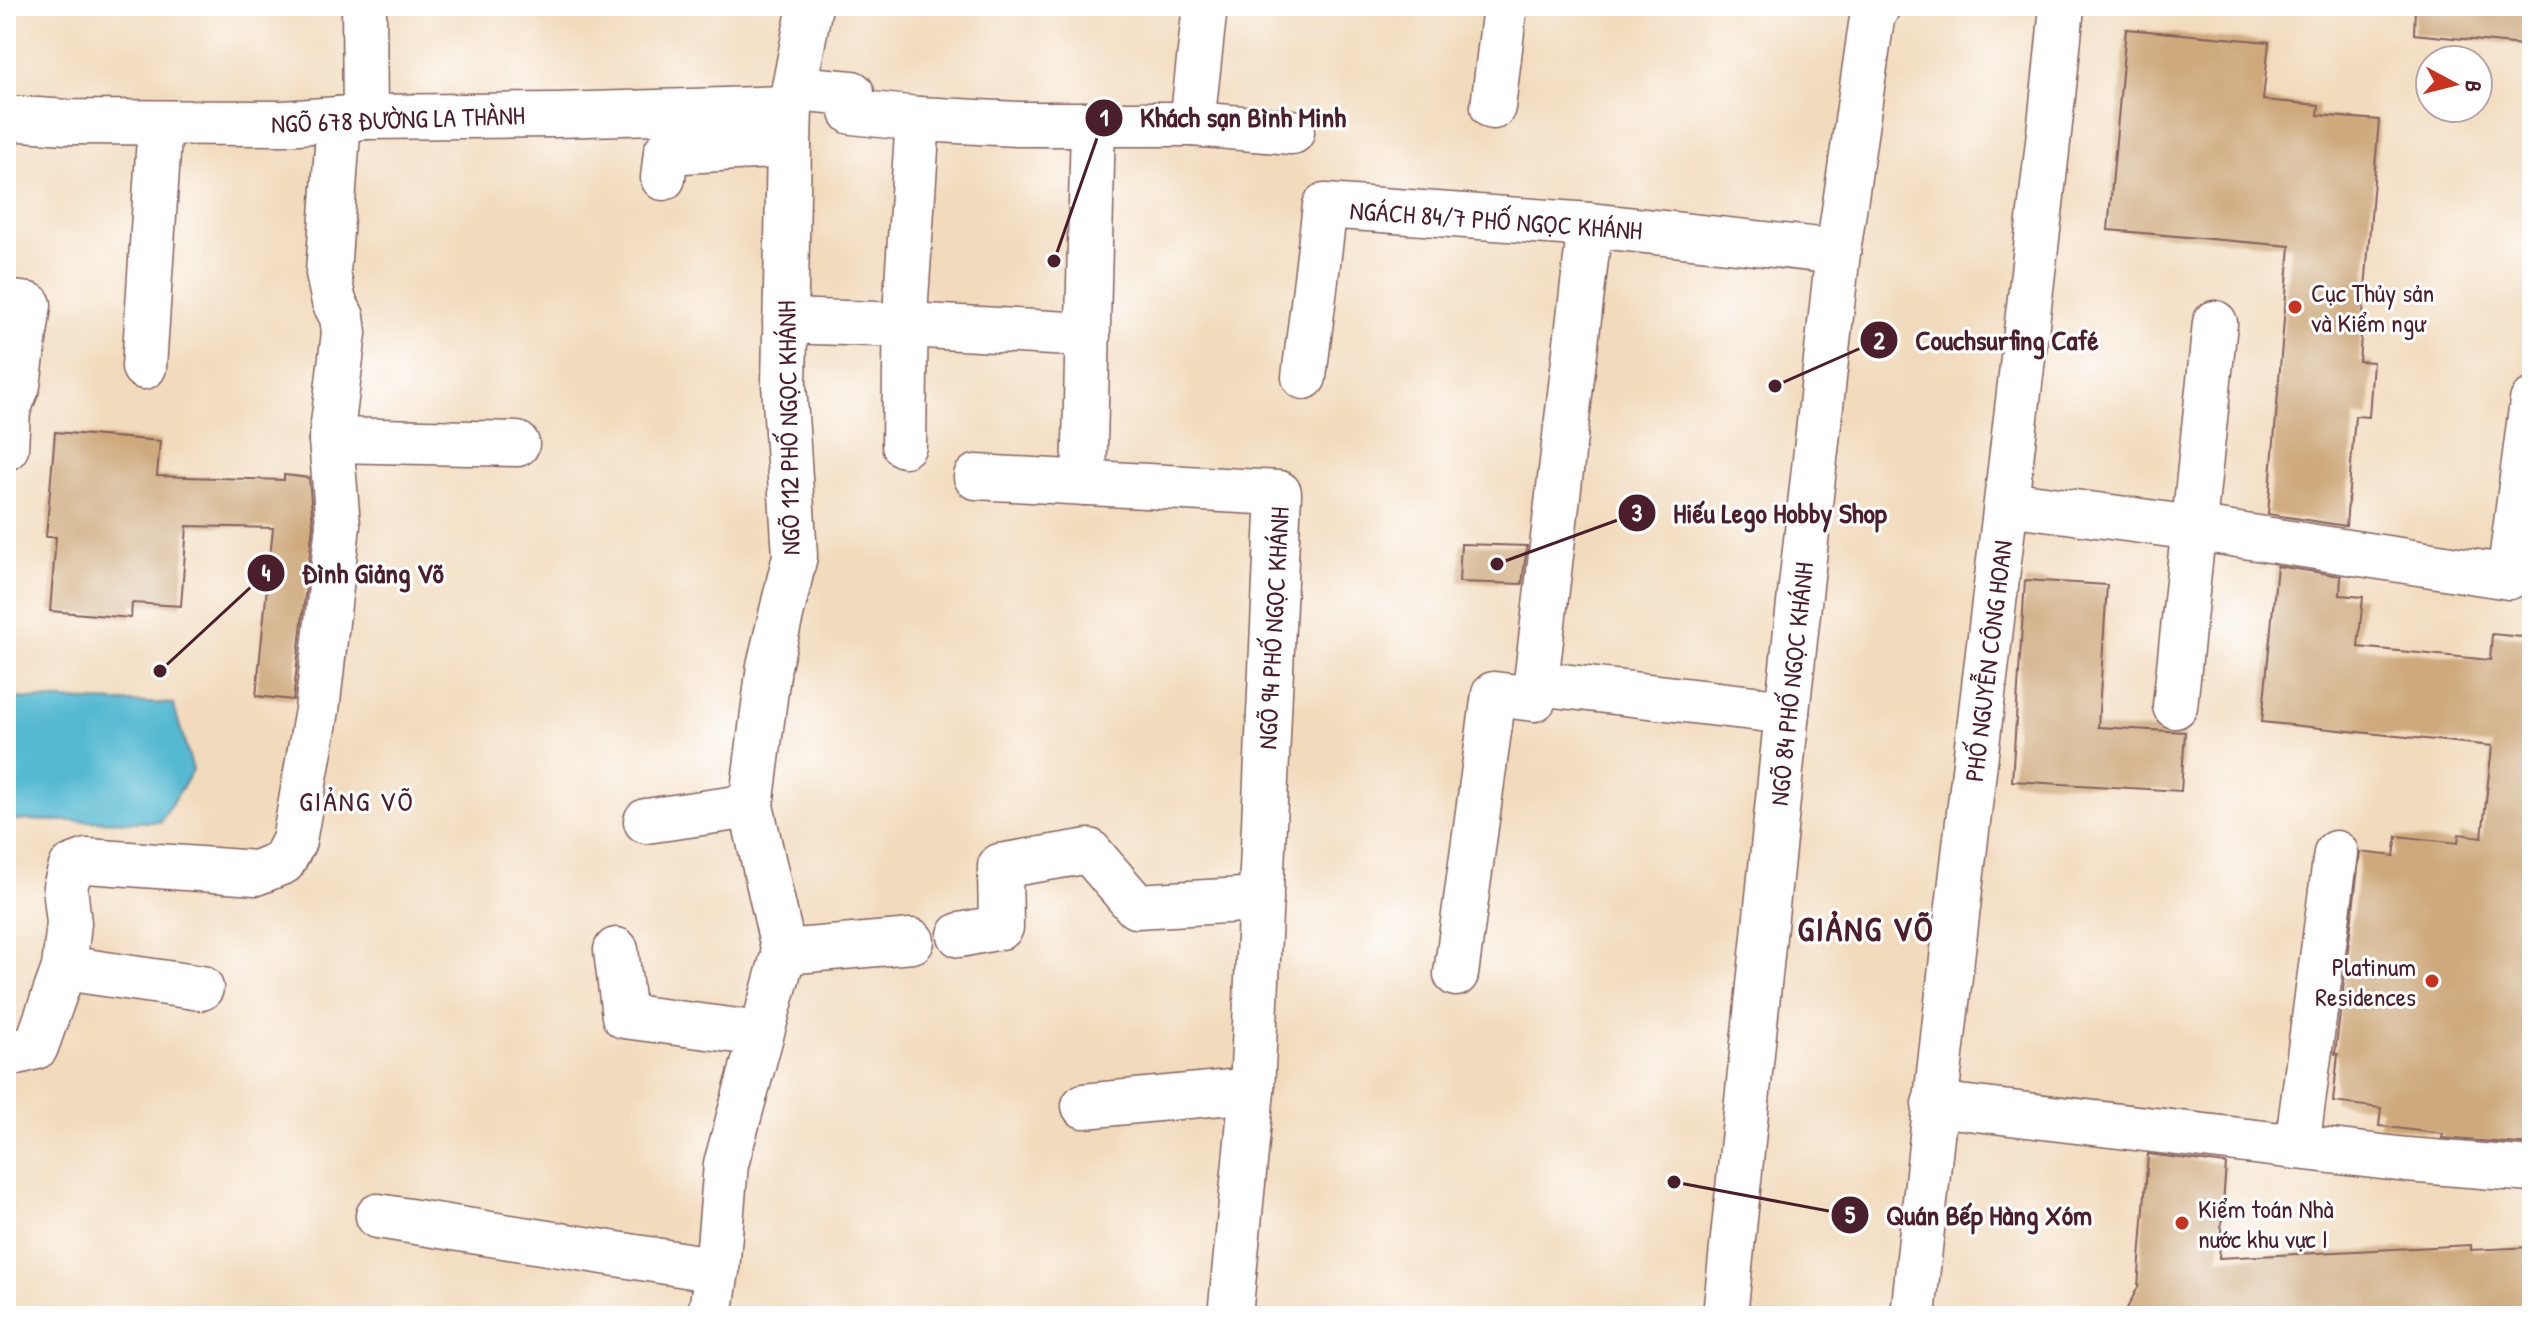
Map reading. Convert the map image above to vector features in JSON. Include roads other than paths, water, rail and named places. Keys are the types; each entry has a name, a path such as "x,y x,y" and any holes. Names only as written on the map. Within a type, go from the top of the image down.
{"street":[{"path":"6,1055 36,1047 64,968 69,923 65,887 71,867 87,861 256,873 283,862 294,841 317,710 338,525 331,440 344,333 328,273 352,118 364,6"},
{"name":"NGÕ 112 PHỐ NGỌC KHÁNH","path":"710,1316 726,1164 784,952 751,806 769,666 795,556 784,384 785,321 791,114 810,6"},
{"path":"1192,124 1205,6"},
{"path":"1493,107 1505,6"},
{"name":"NGÕ 84 PHỐ NGỌC KHÁNH","path":"1725,1316 1838,252 1872,18 1878,6"},
{"name":"PHỐ NGUYỄN CÔNG HOAN","path":"1913,1316 1934,1104 2007,503 2062,6"},
{"path":"663,178 666,152 852,93 852,112 918,119 1018,124 1192,124 1292,132"},
{"name":"NGÕ 678 ĐƯỜNG LA THÀNH","path":"6,118 68,122 284,123 352,118 791,114"},
{"path":"904,445 906,325 918,119"},
{"path":"144,367 160,123"},
{"path":"976,477 1084,483 1093,124"},
{"name":"NGÁCH 84/7 PHỐ NGỌC KHÁNH","path":"1304,377 1325,206 1590,225 1838,252"},
{"path":"1456,974 1494,694 1534,699 1590,225"},
{"path":"6,302 29,305 18,385 8,410 6,448"},
{"path":"785,321 1088,335"},
{"path":"2175,706 2215,323"},
{"path":"2007,503 2509,577 2532,401"},
{"path":"331,440 517,444"},
{"name":"NGÕ 94 PHỐ NGỌC KHÁNH","path":"1084,483 1279,493 1252,1090 1230,1316"},
{"path":"1536,683 1787,712"},
{"path":"646,821 751,806"},
{"path":"960,935 1001,927 1000,866 1089,851 1136,906 1261,899"},
{"path":"2297,1147 2336,853"},
{"path":"784,952 912,941"},
{"path":"616,950 624,1016 761,1034"},
{"path":"64,968 201,988"},
{"path":"1084,1106 1252,1090"},
{"path":"1934,1104 2407,1160 2532,1170"},
{"path":"378,1216 717,1270"}],"water":[{"path":"6,698 173,704 193,770 160,822 6,820"}],"place":[{"name":"Khách sạn Bình Minh","path":"1054,261"},
{"name":"Cục Thủy sản và Kiểm ngư","path":"2295,307"},
{"name":"Couchsurfing Café","path":"1775,386"},
{"name":"Hiếu Lego Hobby Shop","path":"1497,564"},
{"name":"Đình Giảng Võ","path":"160,671"},
{"name":"Platinum Residences","path":"2432,981"},
{"name":"Quán Bếp Hàng Xóm","path":"1674,1182"},
{"name":"Kiểm toán Nhà nước khu vực I","path":"2182,1223"}],"district":[{"name":"GIẢNG VÕ","path":"357,801"},
{"name":"GIẢNG VÕ","path":"1866,929"}]}
